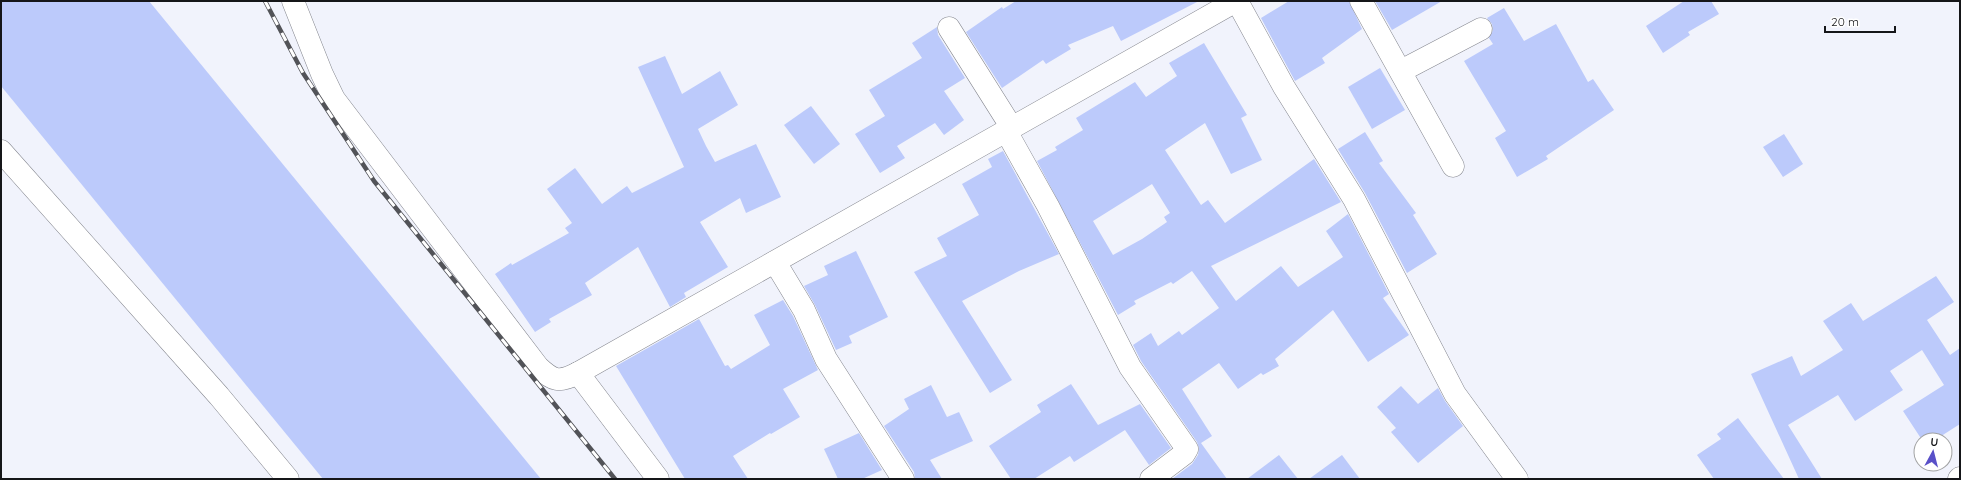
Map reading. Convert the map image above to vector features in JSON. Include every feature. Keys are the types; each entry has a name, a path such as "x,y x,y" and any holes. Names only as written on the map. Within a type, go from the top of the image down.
{"street":[{"path":"293,1 322,74 334,99 538,367 556,380 566,379 578,373 1236,1 1284,87 1354,199 1455,394 1517,479"},
{"path":"1361,1 1454,166"},
{"path":"948,28 1009,129 1130,367 1187,449 1184,454 1151,479"},
{"path":"1401,71 1481,29"},
{"path":"1,151 219,396 288,479"},
{"path":"775,262 804,310 826,358 903,479"},
{"path":"578,373 658,479"}],"building":[{"path":"1,1 149,1 541,479 323,479 1,86"},
{"path":"1016,1 1199,1 1121,41 1113,26 1068,45 1071,49 1046,64 1043,60 1002,88 966,32 1002,7 1003,9"},
{"path":"1289,1 1349,1 1362,29 1322,58 1325,63 1295,81 1261,18"},
{"path":"1375,1 1442,1 1392,30"},
{"path":"1684,1 1711,1 1719,14 1688,32 1690,35 1663,53 1646,26"},
{"path":"1504,8 1524,41 1556,24 1588,82 1593,79 1614,110 1546,156 1548,159 1517,177 1495,138 1506,131 1464,61 1493,44 1489,38 1493,30 1492,24 1487,18"},
{"path":"937,27 938,35 965,78 944,91 964,120 944,135 935,123 897,146 905,158 880,173 855,134 885,116 869,90 922,58 912,43"},
{"path":"1204,43 1247,115 1241,118 1262,160 1231,174 1205,123 1165,150 1201,205 1208,200 1225,223 1314,159 1341,202 1211,266 1236,301 1281,266 1298,287 1343,257 1326,231 1348,214 1389,294 1383,298 1409,335 1368,362 1333,310 1275,359 1279,366 1263,375 1261,373 1238,389 1219,363 1182,389 1212,436 1201,443 1227,479 1172,479 1192,464 1198,455 1199,448 1197,442 1141,361 1133,345 1151,333 1158,346 1179,331 1182,335 1219,308 1192,271 1173,284 1171,282 1134,301 1136,304 1118,315 1037,161 1057,150 1055,147 1083,130 1076,118 1135,82 1146,97 1177,76 1169,63","holes":["1152,184 1170,213 1164,217 1167,222 1142,239 1113,255 1093,221"]},
{"path":"665,56 682,94 720,71 738,105 698,129 706,146 715,162 756,144 781,197 746,213 740,198 700,222 728,267 684,293 686,297 670,307 638,247 585,283 592,295 549,319 551,322 535,332 495,274 511,263 512,265 569,233 565,228 572,223 547,189 575,168 602,204 627,186 632,193 684,167 638,67"},
{"path":"1380,68 1405,110 1372,129 1348,87"},
{"path":"811,106 840,144 814,164 784,125"},
{"path":"1365,132 1383,161 1379,163 1416,213 1413,215 1437,254 1407,273 1365,193 1338,149"},
{"path":"1784,134 1803,164 1783,177 1763,147"},
{"path":"1003,151 1059,254 1019,271 962,301 1012,380 990,393 914,272 947,256 937,238 979,215 962,184 992,167 988,159"},
{"path":"856,251 888,317 849,336 852,343 836,350 815,305 804,286 828,275 824,266"},
{"path":"1936,276 1954,302 1927,320 1950,355 1960,348 1960,424 1948,432 1917,432 1903,411 1944,385 1922,350 1890,371 1903,390 1855,421 1838,395 1788,425 1822,479 1799,479 1751,374 1792,356 1801,376 1843,350 1823,321 1851,303 1863,321"},
{"path":"783,300 793,316 818,370 783,389 800,417 771,434 770,433 733,456 748,479 685,479 616,366 699,319 725,366 728,365 731,369 770,345 754,315"},
{"path":"1071,384 1098,425 1140,404 1171,448 1149,465 1125,430 1074,462 1070,456 1034,479 1011,479 989,446 1041,412 1037,405"},
{"path":"931,385 947,417 959,412 973,441 930,460 942,479 915,479 914,472 884,426 909,409 904,399"},
{"path":"1401,386 1418,404 1438,388 1445,401 1463,426 1418,463 1391,432 1396,428 1377,407"},
{"path":"1738,418 1784,479 1714,479 1697,455 1721,439 1717,434"},
{"path":"859,433 882,470 862,479 838,479 824,449"},
{"path":"1279,455 1298,479 1247,479"},
{"path":"1342,455 1360,479 1309,479"}],"railway":[{"path":"265,1 303,73 374,181 615,479"}]}
